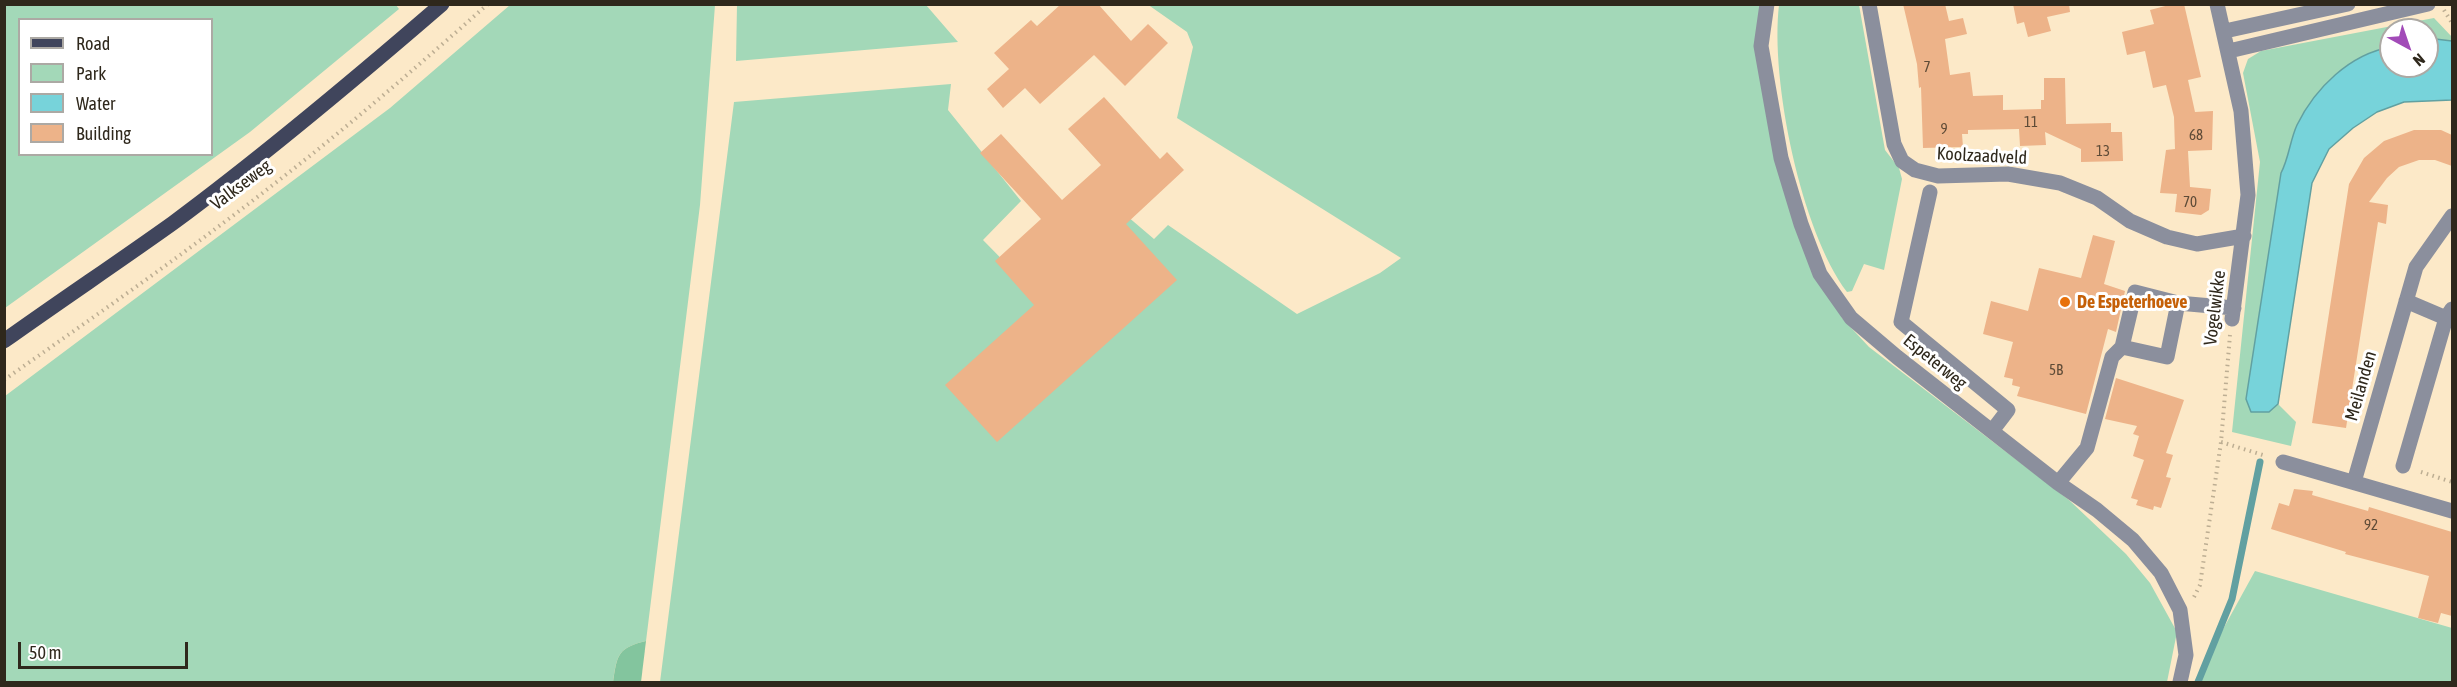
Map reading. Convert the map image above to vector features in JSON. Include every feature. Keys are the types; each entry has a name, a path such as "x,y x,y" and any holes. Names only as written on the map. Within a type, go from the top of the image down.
{"main road":[{"name":"Valkseweg","path":"4,341 172,223 263,154 332,100 442,4"}],"street":[{"name":"Espeterweg","path":"1767,4 1761,46 1782,158 1801,224 1820,274 1851,318 2133,540 2161,573 2180,610 2186,656 2180,682"},
{"name":"Koolzaadveld","path":"1869,4 1894,144 1902,161 1915,170 1938,176 2008,174 2060,183 2097,198 2130,221 2167,237 2198,244 2244,236"},
{"name":"Vogelwikke","path":"2217,4 2225,31 2243,132 2248,195 2233,314"},
{"path":"2225,31 2348,4"},
{"path":"2229,51 2400,8 2428,4"},
{"path":"1930,192 1901,322 2007,410 1992,431"},
{"name":"Meilanden","path":"2354,482 2416,267 2452,216"},
{"path":"2058,483 2087,448 2112,357 2122,347 2135,292 2233,314"},
{"path":"2403,466 2449,314 2406,301"},
{"path":"2122,347 2167,357 2178,303"},
{"path":"2283,462 2452,511"}],"path":[{"name":"Valkseweg","path":"4,380 164,267 283,178 374,104 488,4"},
{"path":"2441,4 2452,24"},
{"name":"Vogelwikke","path":"2180,610 2193,599 2200,585 2221,442 2233,314"},
{"path":"2221,442 2283,462"},
{"path":"2403,466 2452,482"}],"green space":[{"path":"1147,4 1760,5 1758,63 1767,118 1842,318 1869,347 2069,500 2126,554 2150,583 2177,632 2167,682 660,682 734,102 951,84 948,110 1021,201 983,240 1040,298 1127,216 1154,239 1168,225 1297,314 1380,273 1401,258 1177,118 1193,47 1187,32"},
{"path":"5,5 396,5 399,9 250,132 5,308"},
{"path":"510,5 715,5 700,205 646,641 630,646 620,654 613,682 5,682 5,396 390,108"},
{"path":"737,5 926,5 958,42 736,61"},
{"path":"1779,5 1859,5 1885,150 1899,168 1902,179 1884,270 1864,264 1852,291 1847,292 1831,265 1816,232 1792,154 1779,73 1777,36"},
{"path":"2439,23 2452,37 2452,41 2439,39"},
{"path":"2379,28 2379,50 2362,57 2335,75 2305,111 2297,125 2281,173 2246,399 2269,412 2278,404 2296,422 2291,446 2232,432 2260,162 2243,73 2248,59 2261,51"},
{"path":"2255,571 2452,628 2452,682 2194,682"},
{"path":"646,641 641,682 613,682 620,654 630,646"}],"water":[{"path":"2439,39 2452,41 2452,100 2404,102 2377,112 2353,128 2329,149 2312,183 2278,404 2269,412 2251,412 2246,399 2281,173 2297,125 2314,98 2335,75 2348,65 2379,50 2379,78 2439,78"}],"building":[{"path":"1061,4 1098,4 1131,41 1148,24 1168,43 1125,86 1094,55 1040,104 1025,88 1003,108 987,89 1009,69 994,53 1031,20 1037,26"},
{"path":"1903,4 1945,4 1949,21 1963,18 1967,34 1945,39 1950,75 1970,72 1973,96 2003,95 2003,110 2041,109 2041,100 2044,100 2044,78 2065,78 2066,124 2111,123 2111,132 2122,132 2123,161 2081,162 2081,149 2045,132 2046,145 2020,146 2019,129 1968,130 1968,134 1962,134 1963,147 1923,148 1921,87 1919,88 1917,64"},
{"path":"2013,4 2069,4 2070,12 2047,17 2051,31 2028,37 2024,22 2017,24"},
{"path":"2173,4 2184,4 2201,77 2188,80 2195,112 2213,111 2212,150 2188,151 2190,187 2211,189 2209,210 2201,215 2175,212 2177,194 2160,193 2166,150 2175,149 2174,117 2166,85 2153,88 2145,51 2127,55 2122,32 2154,24 2150,10"},
{"path":"1104,97 1160,159 1167,152 1184,170 1126,224 1177,280 997,442 945,385 1034,305 995,261 1041,219 980,153 1001,134 1062,200 1101,165 1068,129"},
{"path":"2414,130 2441,130 2452,135 2452,166 2435,160 2419,160 2399,167 2387,178 2369,202 2388,205 2386,224 2378,222 2346,428 2312,423 2349,184 2364,158 2384,141"},
{"path":"2093,235 2115,241 2104,284 2125,291 2116,332 2108,329 2086,414 2017,396 2020,387 2012,385 2013,379 2004,377 2013,342 1983,334 1991,301 2028,311 2039,268 2081,278"},
{"path":"2116,378 2184,400 2166,453 2173,455 2166,477 2171,478 2161,508 2154,506 2153,510 2136,505 2138,500 2131,498 2144,460 2133,456 2139,436 2133,434 2137,426 2105,419"},
{"path":"2294,489 2313,491 2312,495 2368,511 2369,507 2452,532 2452,616 2441,613 2438,623 2418,618 2429,576 2345,554 2346,552 2271,529 2279,503 2289,506"}],"waterway":[{"path":"2198,682 2232,599 2260,462"}],"place":[{"name":"De Espeterhoeve","path":"2065,302"}]}
